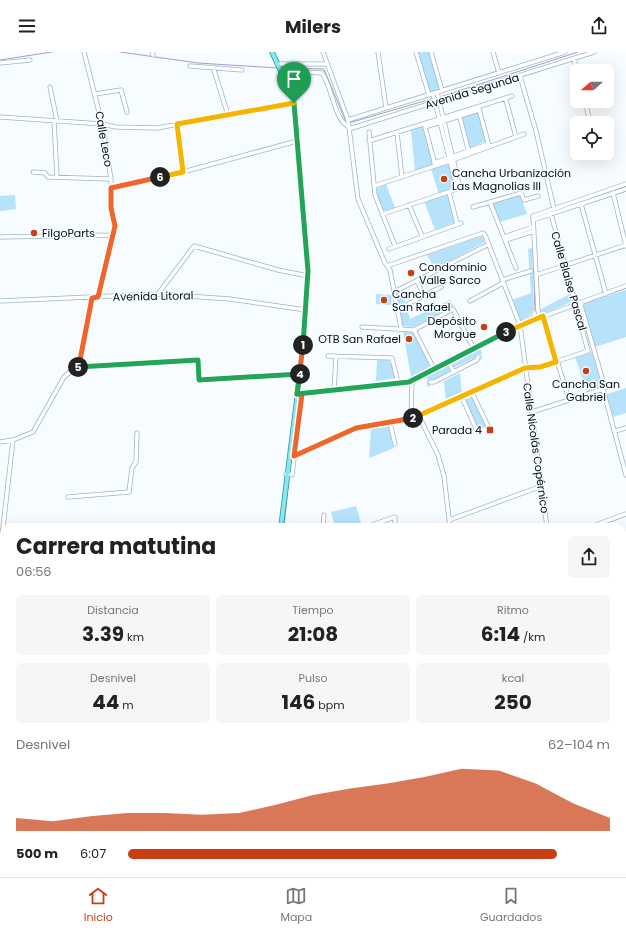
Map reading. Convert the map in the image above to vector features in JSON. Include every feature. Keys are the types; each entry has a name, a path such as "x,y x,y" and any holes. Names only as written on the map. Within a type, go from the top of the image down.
{"main road":[{"path":"272,52 292,95 294,103 308,276 299,394 286,474 280,523"}],"street":[{"name":"Calle Leco","path":"84,52 102,124 111,179 111,208 115,226 98,297"},
{"path":"323,52 349,125 358,199 386,266 390,270 401,328"},
{"path":"378,52 386,108"},
{"path":"416,52 429,95"},
{"path":"431,52 442,91"},
{"path":"493,52 499,73"},
{"path":"550,52 552,57"},
{"name":"Avenida Segunda","path":"349,125 386,108 566,52"},
{"name":"Avenida Segunda","path":"349,125 438,102 594,52"},
{"path":"574,58 575,64"},
{"path":"0,63 30,60"},
{"path":"279,69 327,64"},
{"path":"190,66 242,70"},
{"path":"213,67 228,114"},
{"path":"279,69 322,73 337,112 344,124 349,125"},
{"name":"Calle Blaise Pascal","path":"520,76 536,131 551,211 564,265 588,351 556,362"},
{"path":"50,87 56,121 57,177"},
{"path":"95,94 121,90 127,112"},
{"path":"382,214 459,188 435,93"},
{"path":"369,141 425,126 506,100 512,96"},
{"path":"506,100 516,137"},
{"path":"0,117 138,128 157,128 294,103"},
{"path":"479,109 489,145"},
{"path":"459,115 469,153"},
{"path":"177,124 183,172"},
{"path":"425,126 435,165"},
{"path":"369,132 375,195 395,246"},
{"path":"397,133 402,177"},
{"path":"374,186 524,134"},
{"path":"111,188 183,172 297,141"},
{"path":"33,172 45,172 48,177 111,179"},
{"path":"551,211 581,204 626,184"},
{"path":"569,399 542,316 538,311 533,218 612,191 626,189"},
{"path":"536,275 626,245 612,191"},
{"path":"389,249 459,223 449,192"},
{"path":"473,207 521,193 524,200 538,196"},
{"path":"490,202 516,268"},
{"path":"581,204 606,294"},
{"path":"409,205 422,236"},
{"path":"505,238 534,229"},
{"name":"Calle Nicolás Copérnico","path":"386,266 483,233 489,244 520,325 547,523"},
{"path":"0,237 112,235"},
{"path":"394,292 489,244"},
{"path":"158,294 194,246 278,270 308,276"},
{"path":"470,301 503,282 531,271"},
{"path":"417,281 424,296"},
{"path":"392,285 401,289"},
{"path":"286,474 292,475 299,394 412,381 520,325 626,286"},
{"path":"408,304 441,287"},
{"name":"Avenida Litoral","path":"0,301 158,294 223,298 306,310"},
{"path":"0,442 13,440 28,435 36,428 64,377 75,368 80,360 92,298"},
{"name":"Calle Blaise Pascal","path":"580,302 624,460 626,475"},
{"path":"362,327 401,328 414,330 453,309 474,348"},
{"path":"414,330 434,369"},
{"path":"328,356 392,358 398,383"},
{"path":"334,391 336,356"},
{"path":"430,382 434,382 454,372 477,360 478,357"},
{"path":"75,368 198,360 199,380 300,373"},
{"path":"448,362 454,372"},
{"path":"294,456 356,428 411,419 525,368 540,367 556,362"},
{"path":"411,419 412,381"},
{"path":"532,412 604,388"},
{"path":"472,393 489,428"},
{"path":"462,397 478,432"},
{"path":"419,416 438,455 444,476 449,523"},
{"path":"390,423 395,444"},
{"path":"615,432 626,428"},
{"path":"68,497 129,492 132,468 136,462 137,433"},
{"path":"4,523 11,471 13,440"},
{"path":"449,520 542,486"},
{"path":"601,523 626,514"},
{"path":"324,515 324,523"},
{"path":"377,523 395,516 395,523"}],"shaded area":[{"path":"417,52 429,52 439,86 438,90 430,92"},
{"path":"476,112 478,113 486,141 470,148 462,118"},
{"path":"422,126 433,163 431,166 415,171 411,130"},
{"name":"Cancha Urbanización Las Magnolias III","path":"447,164 450,165 455,186 439,194 431,169"},
{"path":"386,184 395,208 384,211 376,195 376,189"},
{"path":"15,195 16,209 0,211 0,196"},
{"path":"445,195 448,196 455,222 435,230 424,201"},
{"path":"520,195 527,214 500,222 493,204 494,202"},
{"path":"482,236 485,242 435,269 427,255"},
{"path":"532,248 534,311 532,315 520,321 512,300 531,293 528,249"},
{"path":"626,290 626,337 595,347 583,304"},
{"path":"402,291 410,319 450,300 454,306 413,327 402,326 395,293"},
{"name":"Cancha San Rafael","path":"376,294 392,295 391,305 376,304"},
{"path":"570,294 571,300 569,303 541,315 539,310"},
{"path":"403,330 413,333 429,364 429,367 411,377"},
{"path":"481,346 482,359 480,360 481,355 477,354 475,358 453,368 452,362"},
{"path":"592,352 602,387 587,391 575,357"},
{"path":"377,359 388,360 393,366 396,378 376,381"},
{"path":"447,365 451,369 433,380 428,379 427,382 427,375"},
{"path":"460,373 462,395 446,402 444,381"},
{"path":"626,388 626,413 613,417 607,394"},
{"path":"473,396 486,427 478,429 465,400"},
{"path":"389,426 394,448 369,458 371,429"},
{"path":"356,506 361,523 334,523 331,512"}],"waterway":[{"path":"0,60 52,52"},
{"path":"120,52 198,63 278,68"},
{"path":"443,96 578,52"},
{"path":"282,68 324,69 346,122"},
{"path":"349,123 431,99"},
{"path":"615,190 626,186"},
{"path":"555,211 594,197"},
{"path":"538,216 549,213"},
{"path":"533,248 535,311"},
{"path":"522,321 533,316"},
{"path":"475,346 516,324"},
{"path":"435,366 470,348"},
{"path":"406,380 430,369"},
{"path":"302,391 325,389"},
{"path":"284,523 289,477"}],"place":[{"name":"Cancha Urbanización Las Magnolias III","path":"444,179"},
{"name":"FilgoParts","path":"34,233"},
{"name":"Condominio Valle Sarco","path":"411,273"},
{"name":"Cancha San Rafael","path":"384,300"},
{"name":"Depósito Morgue","path":"484,327"},
{"name":"OTB San Rafael","path":"409,339"},
{"name":"Cancha San Gabriel","path":"586,371"},
{"name":"Parada 4","path":"490,430"}],"route":[{"path":"294,103 177,124 183,172 111,188 111,208 115,226 98,297 92,298 80,360 75,368 198,360 199,380 300,373 297,394 334,391 412,381 520,325 543,316 556,362 540,367 525,368 419,416 390,423 356,428 294,456 302,394 297,394 298,389 303,350 308,276 294,103"}]}
